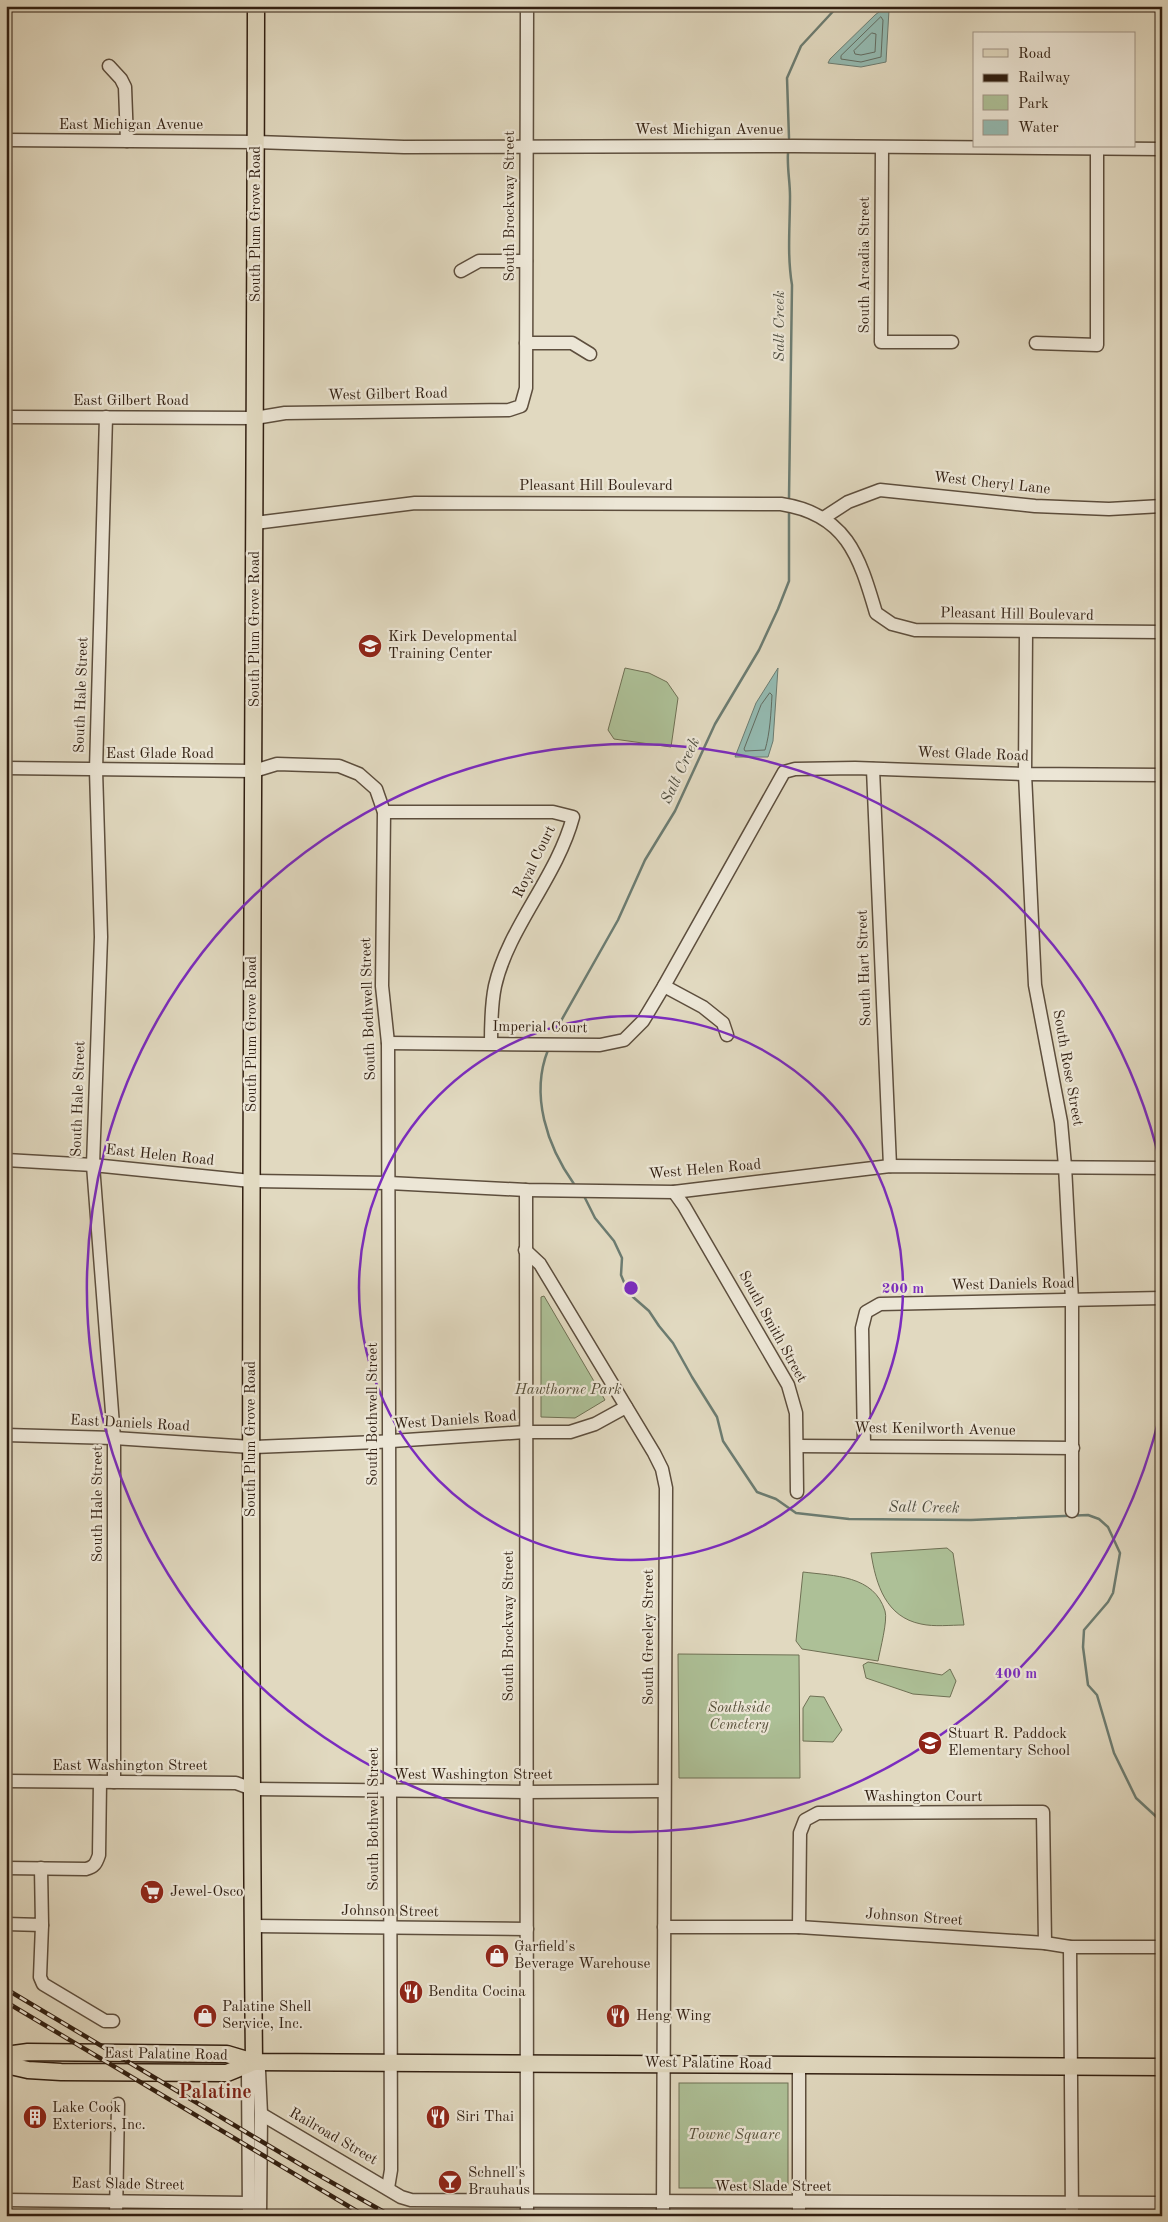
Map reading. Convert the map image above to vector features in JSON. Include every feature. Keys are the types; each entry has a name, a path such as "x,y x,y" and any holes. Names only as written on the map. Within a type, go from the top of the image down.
{"main road":[{"name":"South Plum Grove Road","path":"254,2062 251,1181 256,6"},
{"name":"East Palatine Road","path":"6,2055 28,2052 227,2054 254,2062"},
{"name":"East Palatine Road","path":"6,2065 28,2070 61,2072 227,2073 254,2062"},
{"name":"West Palatine Road","path":"254,2062 527,2062 1162,2067"}],"street":[{"name":"South Brockway Street","path":"521,406 526,388 527,6"},
{"path":"109,66 121,79 126,88 127,141"},
{"name":"East Michigan Avenue","path":"6,140 256,142"},
{"name":"West Michigan Avenue","path":"256,142 404,147 527,148 704,146 1162,149"},
{"name":"South Arcadia Street","path":"882,148 881,342 952,342"},
{"path":"1036,343 1097,344 1096,148"},
{"path":"461,271 480,261 526,261"},
{"path":"526,342 572,343 590,354"},
{"name":"West Gilbert Road","path":"255,418 285,413 509,410 521,406"},
{"name":"East Gilbert Road","path":"6,417 255,418"},
{"name":"South Hale Street","path":"106,417 96,770 101,937 93,1165 114,1438 114,1782"},
{"name":"West Cheryl Lane","path":"825,517 848,502 880,490 1034,506 1109,509 1162,506"},
{"name":"Pleasant Hill Boulevard","path":"255,523 393,505 468,502 780,504 800,507 825,517 850,544 869,590 871,617 915,630 1162,632"},
{"name":"South Rose Street","path":"1026,632 1025,774 1035,985 1061,1122 1065,1166 1072,1300 1072,1510"},
{"name":"South Bothwell Street","path":"254,771 277,764 339,766 359,774 376,789 384,812 382,986 388,1043 390,1441 391,2170 388,2188"},
{"name":"East Glade Road","path":"6,768 254,771"},
{"name":"West Glade Road","path":"784,772 795,769 873,769 1025,774 1162,774"},
{"name":"South Hart Street","path":"873,769 890,1166"},
{"name":"Imperial Court","path":"388,1043 600,1045 624,1040 643,1021 664,986 784,772"},
{"name":"Royal Court","path":"384,812 553,812 573,817 567,841 506,954 495,986 491,1043"},
{"path":"664,986 703,1007 723,1023 727,1035"},
{"name":"East Helen Road","path":"6,1160 93,1165 251,1181"},
{"name":"West Helen Road","path":"251,1181 389,1183 526,1190 674,1192 890,1166 1162,1168"},
{"name":"South Brockway Street","path":"526,1190 526,2216"},
{"name":"South Smith Street","path":"674,1192 788,1385 796,1413 798,1446 797,1492"},
{"name":"South Greeley Street","path":"525,1250 540,1264 654,1453 662,1469 666,1488 663,2216"},
{"name":"West Daniels Road","path":"864,1445 862,1328 866,1312 880,1304 1162,1298"},
{"name":"West Daniels Road","path":"251,1448 525,1432 570,1432 582,1429 626,1407"},
{"name":"East Daniels Road","path":"6,1435 114,1438 251,1448"},
{"name":"West Kenilworth Avenue","path":"798,1446 1073,1448"},
{"name":"East Washington Street","path":"6,1781 236,1782 252,1790"},
{"path":"6,1868 86,1869 96,1863 98,1855 100,1782"},
{"name":"West Washington Street","path":"252,1790 664,1791"},
{"name":"Washington Court","path":"799,1927 800,1833 805,1820 818,1813 1043,1812 1045,1943"},
{"path":"41,1868 42,1925 40,1977 43,1984 104,2021 113,2021"},
{"path":"6,1924 42,1925"},
{"name":"Johnson Street","path":"253,1926 527,1930"},
{"name":"Johnson Street","path":"664,1927 799,1927 1045,1943 1070,1947 1162,1947"},
{"path":"1070,1947 1072,2209"},
{"path":"249,2216 248,2071 254,2062 259,2071 261,2114 260,2216"},
{"path":"799,2065 799,2209"},
{"path":"116,2216 118,2104"},
{"name":"Railroad Street","path":"261,2114 388,2188"},
{"name":"West Slade Street","path":"388,2188 411,2200 663,2202 799,2209 1072,2209 1162,2203"},
{"name":"East Slade Street","path":"6,2200 249,2203"}],"green space":[{"path":"625,668 649,673 667,682 678,698 671,747 614,739 608,730"},
{"name":"Hawthorne Park","path":"544,1296 605,1400 575,1418 541,1417 541,1297"},
{"path":"947,1548 953,1553 964,1625 926,1625 909,1620 899,1614 891,1607 880,1588 871,1553"},
{"path":"803,1572 852,1580 872,1590 880,1599 886,1615 878,1661 802,1649 796,1641"},
{"name":"Southside Cemetery","path":"678,1654 799,1655 800,1778 679,1778"},
{"path":"868,1662 942,1675 950,1669 956,1681 950,1697 913,1694 866,1678 863,1665"},
{"path":"810,1696 824,1697 842,1730 833,1742 803,1741 803,1708"},
{"name":"Towne Square","path":"679,2083 788,2083 788,2188 679,2188"}],"water":[{"path":"884,8 889,10 886,62 861,67 828,63 830,59"},
{"path":"778,668 773,741 768,757 735,757 756,703"}],"waterway":[{"name":"Salt Creek","path":"789,138 787,78 801,46 838,6"},
{"name":"Salt Creek","path":"788,153 790,196 789,252 792,285 789,498"},
{"name":"Salt Creek","path":"557,1028 618,920 645,860 675,811 715,724 759,650 778,609 789,581 789,513"},
{"name":"Salt Creek","path":"548,1050 543,1067 541,1085 544,1120 556,1153 574,1184"},
{"name":"Salt Creek","path":"585,1198 595,1218 614,1241 622,1258 621,1275 626,1287 633,1297 649,1311 673,1343 717,1417 723,1441 757,1492 776,1499 796,1513 849,1519 971,1520 1088,1515 1099,1519 1108,1527 1120,1553 1113,1593 1108,1602 1084,1630 1083,1647 1088,1685 1097,1695 1114,1753 1136,1798 1162,1822"}],"railway":[{"path":"6,1989 308,2169 391,2216"},
{"path":"6,2002 365,2216"}],"place":[{"name":"Kirk Developmental Training Center","path":"370,646"},
{"name":"Stuart R. Paddock Elementary School","path":"930,1743"},
{"name":"Jewel-Osco","path":"152,1892"},
{"name":"Garfield's Beverage Warehouse","path":"497,1956"},
{"name":"Bendita Cocina","path":"411,1992"},
{"name":"Palatine Shell Service, Inc.","path":"205,2016"},
{"name":"Heng Wing","path":"618,2016"},
{"name":"Lake Cook Exteriors, Inc.","path":"35,2117"},
{"name":"Siri Thai","path":"438,2117"},
{"name":"Schnell's Brauhaus","path":"450,2182"}],"district":[{"name":"Palatine","path":"215,2093"}]}
